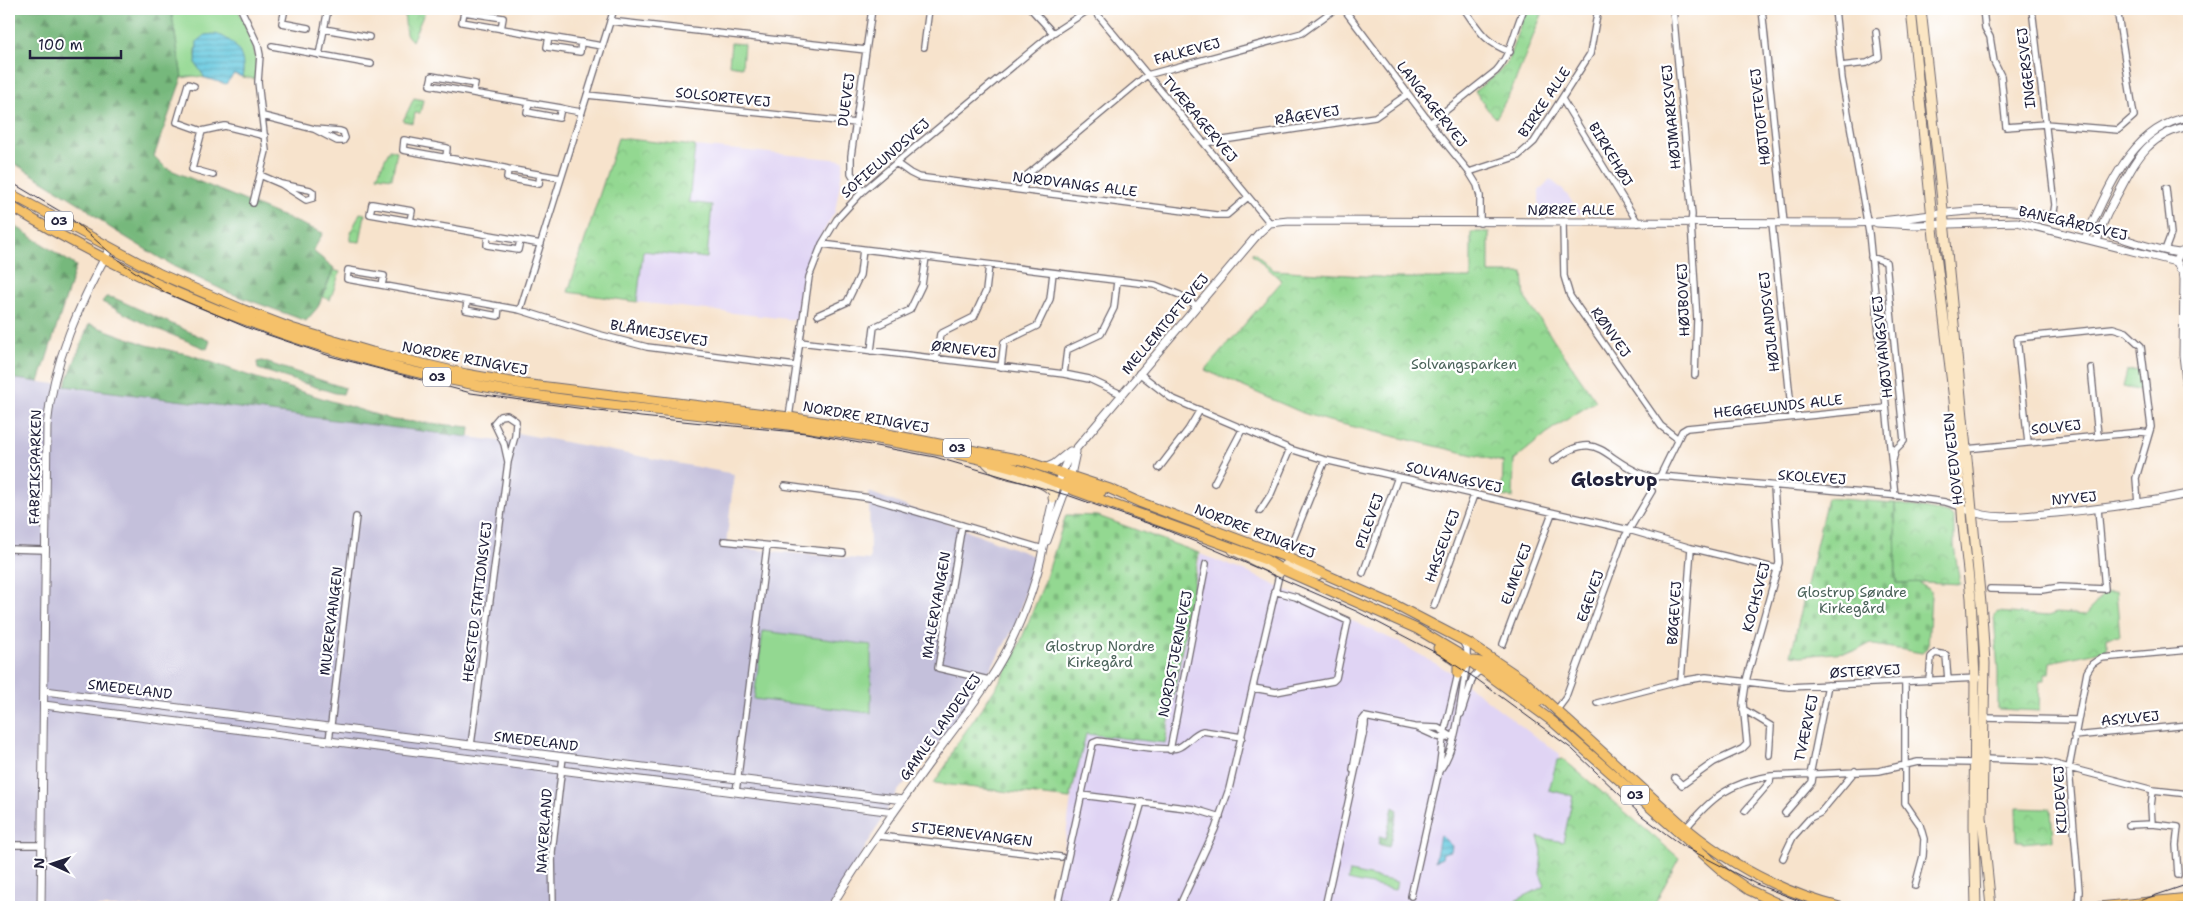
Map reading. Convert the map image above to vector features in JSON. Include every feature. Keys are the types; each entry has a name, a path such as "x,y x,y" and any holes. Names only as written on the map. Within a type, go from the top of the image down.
{"main road":[{"name":"HOVEDVEJEN","path":"1910,9 1932,225 1952,383 1961,507 1971,598 1978,761 1991,907"},
{"name":"HOVEDVEJEN","path":"1920,9 1943,214 1982,614 1984,718 1978,761 1974,826 1976,907"},
{"name":"NORDRE RINGVEJ","path":"9,193 160,274 244,310 291,328 410,362 523,384 789,417 901,436 1022,460 1047,467 1065,480 1219,543 1266,560 1280,571 1390,617 1432,637 1552,722 1728,876 1749,890 1785,907"},
{"name":"NORDRE RINGVEJ","path":"9,205 104,259 190,299 252,324 367,360 431,376 516,392 839,432 987,462 1040,476 1110,489 1139,502 1286,557 1395,605 1459,638 1509,670 1718,853 1760,877 1796,893 1840,907"},
{"path":"987,462 1001,470 1045,484 1054,493 1054,498"},
{"path":"1280,571 1288,564 1319,576 1335,578"},
{"path":"1390,617 1399,625 1456,660 1459,667 1458,674"},
{"path":"1458,674 1468,661 1478,661 1487,664 1528,694 1556,711"},
{"path":"1974,826 1978,842 1982,907"},
{"path":"2099,907 2189,898"}],"street":[{"path":"241,9 258,45 261,62 258,82 266,151 253,204"},
{"path":"285,9 282,23 308,28"},
{"path":"319,55 328,9"},
{"path":"520,310 614,9"},
{"name":"DUEVEJ","path":"862,192 855,182 850,165 872,9"},
{"path":"924,47 929,9"},
{"path":"1031,9 1053,33"},
{"name":"SOFIELUNDSVEJ","path":"789,417 809,277 822,244 838,220 862,192 896,163 1053,33 1091,9"},
{"name":"TVÆRAGERVEJ","path":"1091,9 1270,223"},
{"name":"FALKEVEJ","path":"1023,190 1027,175 1147,75 1302,33 1335,9"},
{"name":"LANGAGERVEJ","path":"1344,9 1469,172 1477,185 1480,196 1480,223"},
{"path":"1464,9 1485,39 1510,52"},
{"path":"1430,123 1496,71 1510,52 1524,9"},
{"name":"BIRKE ALLE","path":"1469,172 1518,156 1534,142 1590,54 1598,9"},
{"name":"HØJMARKSVEJ","path":"1673,9 1692,215 1691,224"},
{"name":"HØJTOFTEVEJ","path":"1762,9 1784,223"},
{"name":"HØJVANGSVEJ","path":"1835,9 1841,66 1870,222 1871,257 1895,496"},
{"path":"1983,9 1985,28 1990,37 1994,62 2001,76 2006,127 2045,124 2118,130 2134,116 2117,9"},
{"name":"INGERSVEJ","path":"2032,9 2054,206 2053,217"},
{"path":"501,29 503,18 464,12 462,22 501,29 581,42 602,46"},
{"path":"610,21 866,50"},
{"path":"324,29 369,37"},
{"path":"1841,66 1867,63 1879,57 1876,32"},
{"path":"549,37 548,47 564,50 580,52 581,42"},
{"path":"272,46 371,64"},
{"path":"473,93 475,84 432,76 430,85 473,93 528,103 582,112"},
{"path":"194,86 188,84 177,122 202,131 225,126 265,136"},
{"name":"RÅGEVEJ","path":"1204,143 1375,117 1408,94"},
{"name":"SOLSORTEVEJ","path":"587,95 856,123"},
{"name":"BIRKEHØJ","path":"1562,99 1638,223"},
{"path":"528,103 527,112 551,117 559,118 561,108"},
{"path":"263,116 314,129 340,131 343,132 345,138 337,141 314,129"},
{"path":"2085,239 2120,170 2135,148 2160,126 2189,117"},
{"path":"2096,242 2112,203 2143,151 2165,134 2189,126"},
{"path":"202,131 192,169 213,175"},
{"path":"446,158 447,148 404,140 403,150 446,158 508,169 561,178"},
{"name":"NORDVANGS ALLE","path":"896,163 910,174 918,177 1222,215 1231,212 1248,197"},
{"path":"508,169 507,178 531,183 539,184 540,174"},
{"path":"260,175 281,184 306,200 313,198 310,190 281,184"},
{"path":"2165,250 2171,234 2166,188"},
{"path":"410,221 412,211 372,204 370,214 541,244"},
{"name":"BANEGÅRDSVEJ","path":"1943,214 2001,210 2023,211 2053,217 2179,254"},
{"name":"NØRRE ALLE","path":"1270,223 1288,221 1691,224 1870,222 1943,214"},
{"name":"NØRRE ALLE","path":"1870,222 1884,225 1932,225"},
{"name":"BANEGÅRDSVEJ","path":"1932,225 2017,222 2176,262"},
{"name":"MELLEMTOFTEVEJ","path":"1047,467 1054,464 1080,442 1259,233 1270,223"},
{"name":"RØNVEJ","path":"1563,223 1564,276 1570,296 1661,426 1678,439"},
{"name":"HØJLANDSVEJ","path":"1772,223 1792,417"},
{"name":"HØJBOVEJ","path":"1691,224 1697,319 1696,375"},
{"path":"488,235 487,245 518,250 520,240"},
{"path":"822,244 1165,288 1197,306"},
{"name":"FABRIKSPARKEN","path":"41,907 40,845 45,691 47,426 49,400 60,357 68,336 110,248"},
{"path":"818,316 846,302 860,275 862,250"},
{"path":"2189,250 2179,254 2176,262 2186,271 2184,279 2189,407"},
{"name":"HØJVANGSVEJ","path":"1871,257 1886,262 1904,441 1895,451 1892,462"},
{"path":"871,351 874,327 910,310 922,285 926,258"},
{"path":"936,359 940,334 974,317 986,291 989,265"},
{"name":"BLÅMEJSEVEJ","path":"382,286 384,276 348,270 347,279 382,286 520,310 596,334 647,347 796,366"},
{"path":"1001,366 1004,342 1038,325 1050,301 1053,273"},
{"path":"2189,278 2187,339 2189,362"},
{"path":"1064,374 1067,350 1101,334 1114,308 1117,281"},
{"path":"468,301 466,310 498,316 500,306"},
{"path":"2028,443 2018,338 2113,328 2126,332 2140,346 2151,427 2136,478 2138,504"},
{"name":"ØRNEVEJ","path":"800,342 1064,374 1088,379 1121,394"},
{"path":"2091,368 2098,435"},
{"name":"SOLVANGSVEJ","path":"1139,373 1171,398 1290,449 1325,460 1629,530 1691,548 1778,569"},
{"name":"HEGGELUNDS ALLE","path":"1678,439 1682,431 1687,428 1886,408"},
{"path":"1159,468 1188,430 1200,410"},
{"name":"HERSTED STATIONSVEJ","path":"471,745 508,462 516,421 507,415 500,416 494,422 504,444 508,462"},
{"path":"1214,483 1243,428"},
{"name":"SOLVEJ","path":"1966,449 2098,435 2140,432 2149,434"},
{"path":"1889,436 1895,444 1901,444"},
{"path":"1660,476 1678,439"},
{"name":"MELLEMTOFTEVEJ","path":"1065,480 1080,442"},
{"name":"SKOLEVEJ","path":"1553,462 1568,450 1586,446 1601,449 1632,470 1654,478 1660,476 1895,496 1945,502 1961,507"},
{"path":"1260,512 1271,494 1290,449"},
{"path":"1292,542 1325,460"},
{"name":"PILEVEJ","path":"1364,572 1398,477"},
{"name":"GAMLE LANDEVEJ","path":"1043,549 1054,498 1065,480"},
{"name":"GAMLE LANDEVEJ","path":"831,907 894,812 989,680 1008,647 1020,621 1065,480"},
{"path":"785,486 870,498 1043,549"},
{"name":"KOCHSVEJ","path":"1746,681 1778,569 1774,487"},
{"name":"EGEVEJ","path":"1556,711 1565,699 1623,540 1652,491"},
{"name":"NYVEJ","path":"1961,507 1983,515 2011,516 2098,509 2138,504 2189,494"},
{"name":"HASSELVEJ","path":"1434,606 1474,495"},
{"path":"1990,589 2042,590 2060,587 2105,589 2098,509"},
{"name":"ELMEVEJ","path":"1503,644 1552,513"},
{"name":"MURERVANGEN","path":"331,727 356,517"},
{"name":"MALERVANGEN","path":"962,525 938,668 989,680"},
{"path":"724,541 843,553"},
{"path":"736,792 767,546"},
{"name":"BØGEVEJ","path":"1682,681 1691,548"},
{"path":"9,549 46,550"},
{"path":"1179,907 1195,876 1220,817 1235,770 1274,591 1286,557"},
{"name":"NORDSTJERNEVEJ","path":"1170,750 1206,564"},
{"path":"1253,688 1276,692 1333,681 1336,678 1348,621 1296,598 1274,591"},
{"path":"1439,771 1448,759 1468,661 1465,645 1459,638"},
{"name":"KILDEVEJ","path":"2078,907 2079,891 2069,768 2087,672 2092,664 2105,657 2189,650"},
{"path":"1929,681 1931,657 1935,652 1946,655 1948,680"},
{"path":"1453,737 1472,680 1478,672 1484,672"},
{"path":"1411,896 1439,771 1443,738 1458,674"},
{"name":"ØSTERVEJ","path":"1597,703 1682,681 1706,677 1789,687 1984,678"},
{"path":"1675,778 1682,785 1714,762 1744,748 1747,737 1743,709 1746,681"},
{"path":"1905,682 1906,806 1920,825 1924,838 1924,856 1915,886"},
{"name":"TVÆRVEJ","path":"1811,775 1828,685"},
{"name":"SMEDELAND","path":"45,691 903,800"},
{"name":"SMEDELAND","path":"44,705 894,812"},
{"path":"1743,709 1771,726 1769,755"},
{"path":"1325,907 1366,723 1365,717 1445,730 1453,737"},
{"path":"1984,718 2077,720"},
{"name":"ASYLVEJ","path":"2074,736 2189,725"},
{"path":"1414,726 1443,738 1453,737"},
{"path":"329,741 331,727"},
{"path":"1078,907 1058,904 1090,748 1095,742 1170,750 1183,746 1199,732 1203,731 1242,737"},
{"path":"448,756 450,742"},
{"name":"NAVERLAND","path":"553,907 552,852 563,757"},
{"path":"1687,826 1710,800 1728,788 1746,780 1771,776 1889,769 1918,762 2043,761 2153,790 2189,794"},
{"path":"1783,858 1793,837 1810,818 1820,813 1855,772"},
{"path":"1785,813 1812,782 1811,775"},
{"path":"1745,811 1770,782 1771,776"},
{"path":"2152,824 2151,806 2153,790"},
{"path":"1081,795 1194,809 1220,817"},
{"path":"1111,907 1142,802"},
{"path":"2129,825 2178,826 2176,845 2178,876"},
{"name":"STJERNEVANGEN","path":"879,836 1061,857"},
{"path":"9,845 40,845"}],"shaded area":[{"path":"695,146 844,160 835,212 811,253 804,272 796,320 637,302 643,251 707,258 689,202"},
{"path":"1550,179 1563,190 1582,214 1539,214 1539,191"},
{"path":"9,378 515,443 517,433 734,474 726,547 870,560 869,492 1036,557 1015,626 969,706 898,791 831,907 9,907"},
{"path":"1200,554 1249,573 1398,642 1452,673 1560,754 1557,777 1578,783 1614,907 1052,907 1061,872 1071,799 1086,733 1166,742"}],"green space":[{"path":"9,9 171,9 182,78 154,156 166,168 323,233 313,251 334,268 318,307 306,321 227,292 173,266 109,227 82,205 9,160"},
{"path":"171,9 238,9 249,34 256,59 255,79 242,77 243,71 240,54 205,35 197,45 196,55 199,67 205,78 194,76 182,78"},
{"path":"404,9 426,9 412,41 406,34"},
{"path":"1526,9 1544,9 1512,89 1496,118 1475,91 1499,72 1507,63"},
{"path":"731,43 744,44 742,67 729,65"},
{"path":"414,98 423,100 420,113 415,113 413,123 403,121"},
{"path":"618,138 695,146 689,202 712,205 707,258 643,251 637,302 568,292"},
{"path":"390,149 397,151 392,178 377,176"},
{"path":"360,213 365,214 360,242 351,241 351,232"},
{"path":"9,222 76,266 39,382 9,378"},
{"name":"Solvangsparken","path":"1471,232 1489,232 1489,273 1523,273 1525,298 1596,401 1552,429 1514,460 1513,498 1502,496 1503,462 1329,421 1303,413 1205,370 1282,281 1252,254 1253,252 1274,270 1393,278 1471,278"},
{"path":"333,270 340,272 330,300 323,297"},
{"path":"106,297 114,298 210,341 207,349 145,324 102,302"},
{"path":"89,324 147,345 191,355 247,375 393,420 470,427 469,437 65,386"},
{"path":"262,361 345,388 343,394 258,369 257,362"},
{"path":"2138,370 2141,391 2123,387 2127,371"},
{"name":"Glostrup Søndre Kirkegård","path":"1827,498 1895,503 1896,583 1917,582 1929,589 1931,594 1928,648 1922,653 1871,643 1856,651 1801,656 1791,655"},
{"path":"1895,503 1949,513 1954,519 1954,546 1960,584 1896,583"},
{"name":"Glostrup Nordre Kirkegård","path":"1066,515 1098,516 1199,553 1165,743 1086,734 1070,799 934,783 947,764 954,748 997,686 1017,650 1045,581"},
{"path":"2116,591 2120,636 2107,637 2107,650 2050,662 2049,674 2045,674 2045,680 2040,680 2039,711 1998,709 1998,672 1994,615 1998,612 2048,616 2056,613 2086,615 2104,593"},
{"path":"763,631 871,645 871,713 754,699"},
{"path":"1563,759 1679,858 1653,907 1509,907 1509,904 1545,886 1540,874 1542,851 1538,837 1563,842 1573,796 1549,790 1557,760"},
{"path":"1393,807 1398,810 1389,847 1378,844 1380,836 1386,838"},
{"path":"2016,808 2051,809 2053,840 2023,843 2023,841 2017,841"},
{"path":"1350,872 1397,882 1395,890 1348,880"}],"water":[{"path":"215,34 234,44 243,62 242,77 234,74 226,84 205,78 196,64 197,41 205,35"},
{"path":"1440,835 1452,846 1451,851 1443,853 1442,858 1435,861"}],"tram line":[{"path":"9,181 68,216 122,263 166,293 248,328 330,356 471,393 641,417 806,433 935,457 1070,496 1211,548 1356,611 1440,655 1478,680 1572,749 1642,816 1681,845 1756,884 1815,907"},
{"path":"2121,907 2189,884"}],"district":[{"name":"Glostrup","path":"1614,479"}]}
